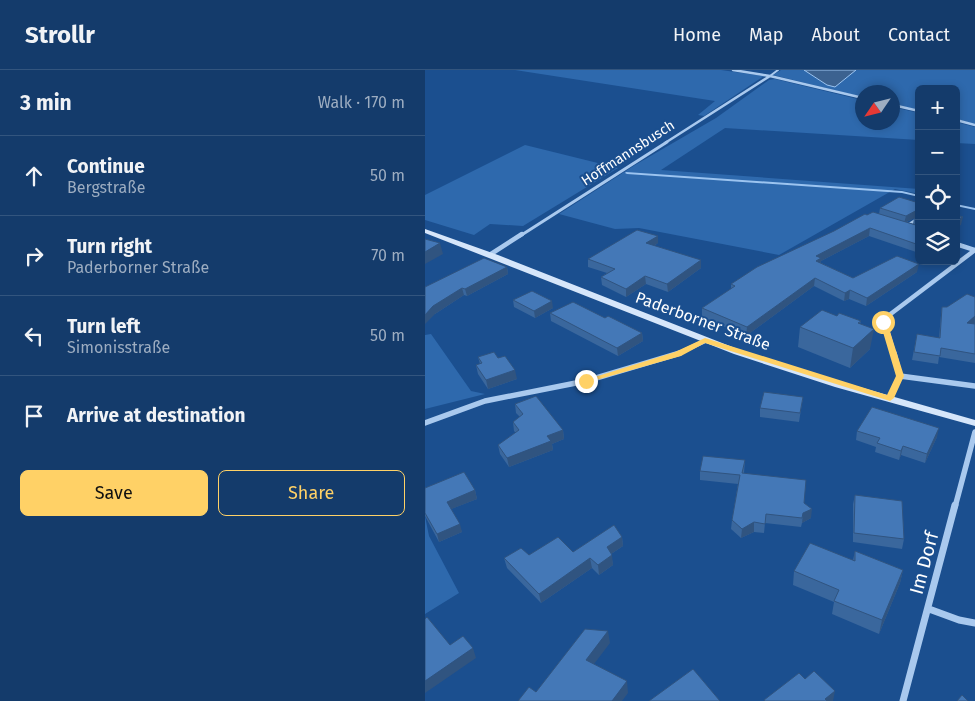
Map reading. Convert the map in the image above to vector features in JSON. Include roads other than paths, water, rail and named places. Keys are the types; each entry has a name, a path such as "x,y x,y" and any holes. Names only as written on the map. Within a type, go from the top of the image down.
{"main road":[{"name":"Paderborner Straße","path":"425,231 491,254 705,340 975,424"}],"street":[{"path":"733,70 770,76 855,96"},
{"name":"Hoffmannsbusch","path":"491,254 770,76"},
{"path":"900,107 915,110"},
{"path":"960,121 975,125"},
{"path":"905,227 916,220"},
{"path":"897,225 912,230"},
{"path":"960,245 975,250"},
{"path":"890,398 900,376 884,320 975,250"},
{"path":"425,423 485,401 586,381 678,354 705,340"},
{"path":"900,376 975,386"},
{"name":"Im Dorf","path":"903,701 929,610 975,432"},
{"path":"929,610 975,623"}],"lane":[{"name":"Hoffmannsbusch","path":"770,76 778,70"}],"waterway":[{"path":"627,173 902,192 915,195"},
{"path":"960,206 975,209"}]}
